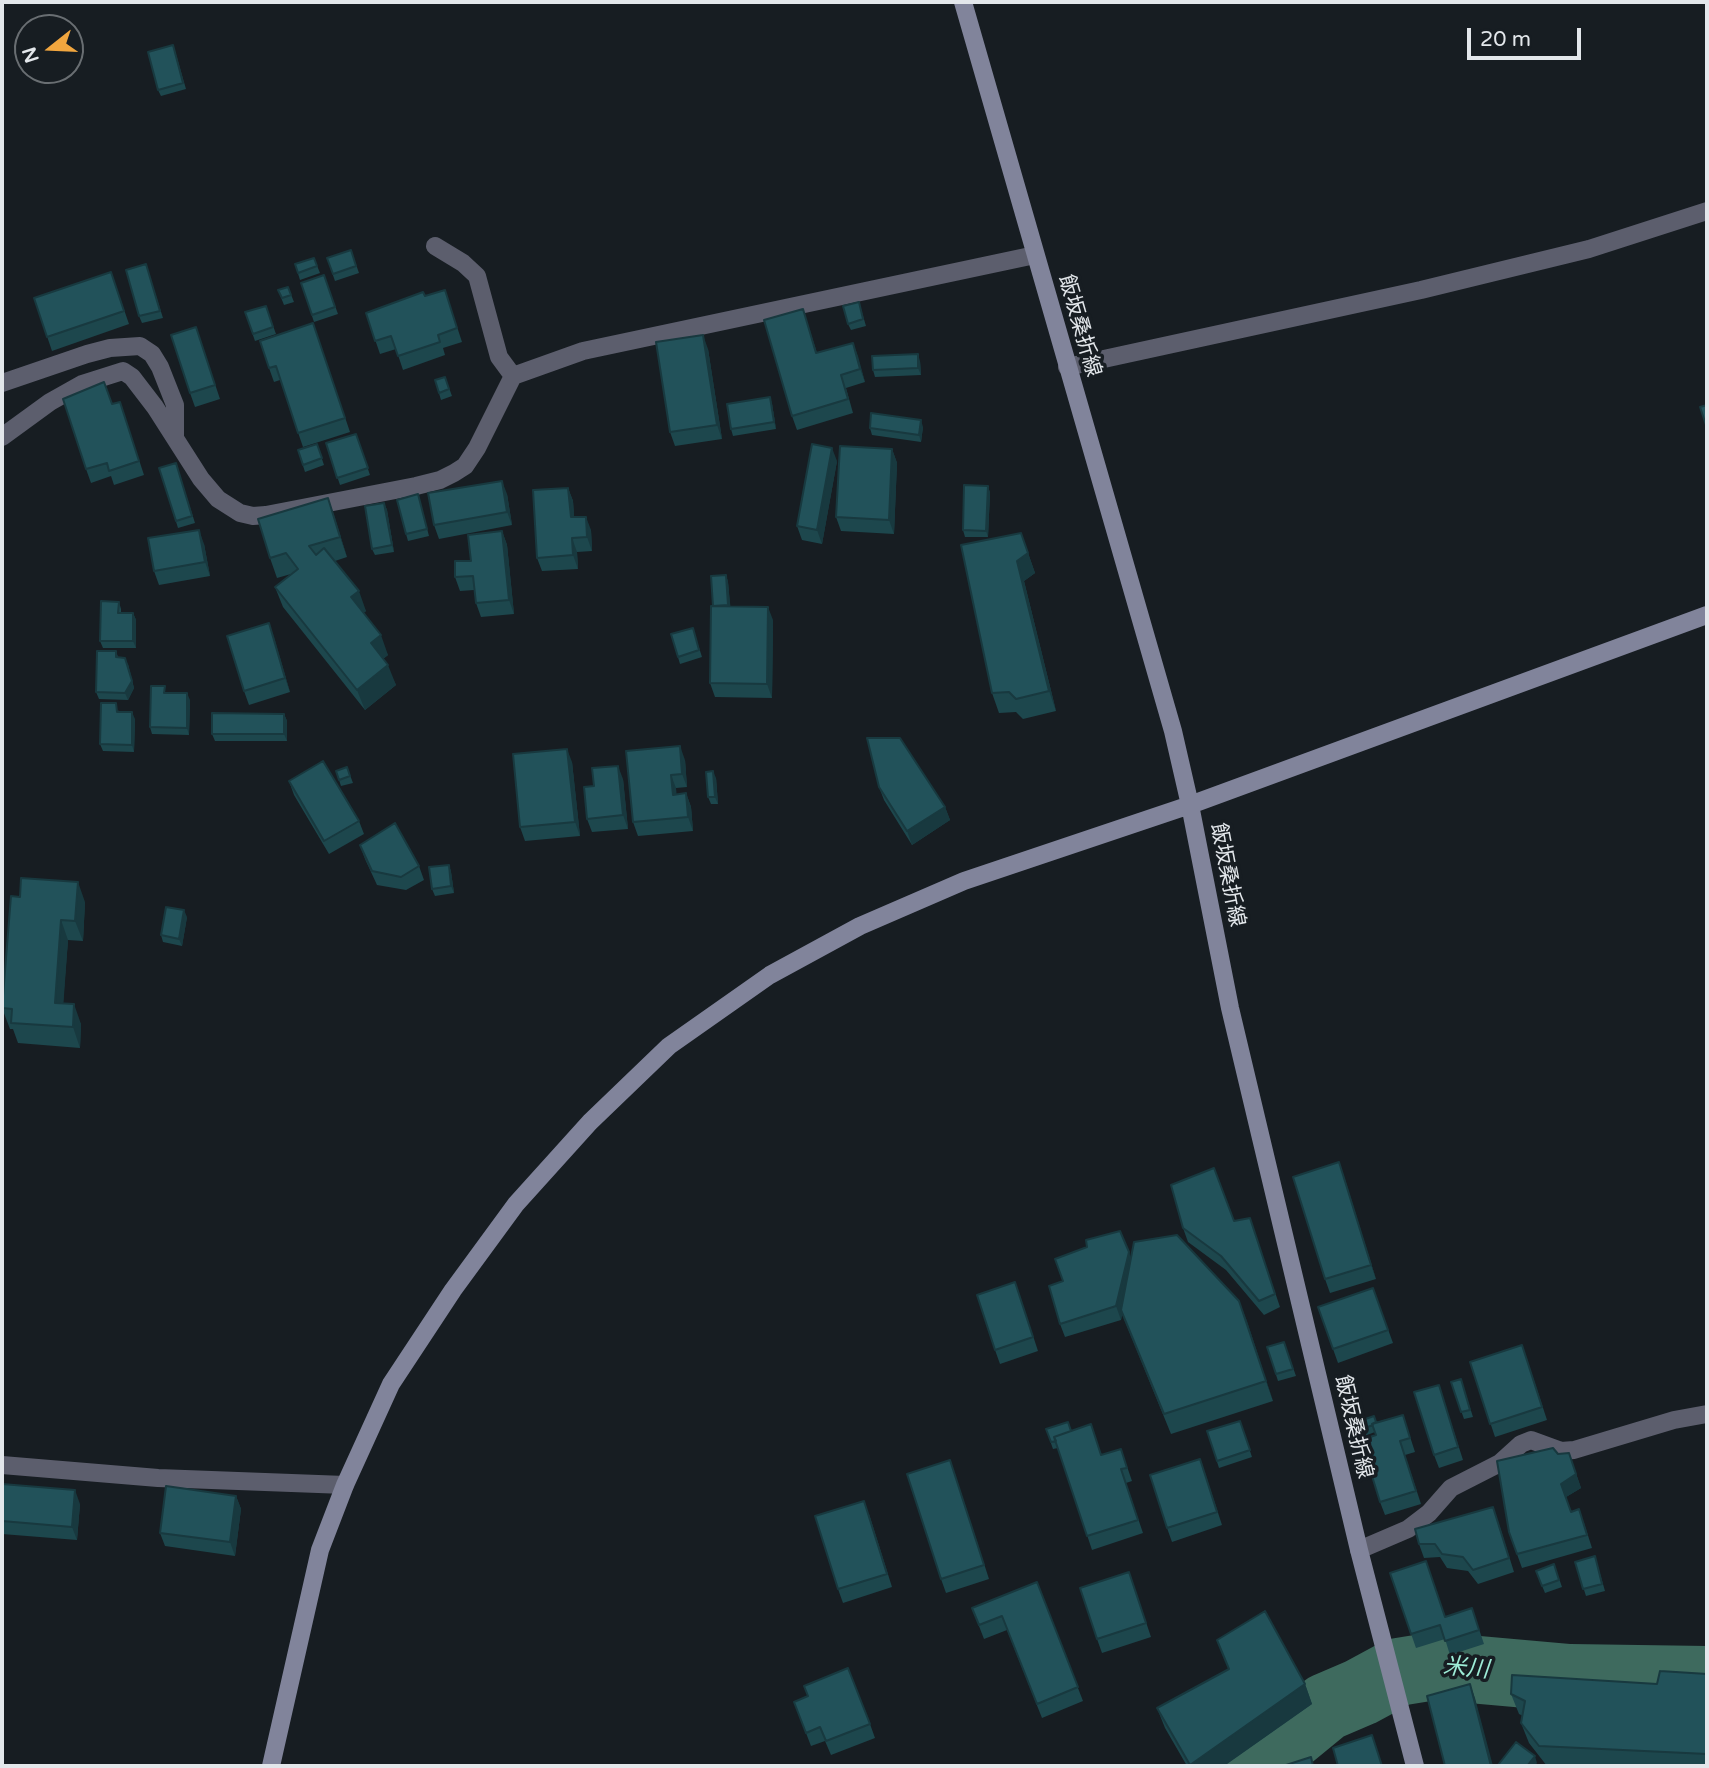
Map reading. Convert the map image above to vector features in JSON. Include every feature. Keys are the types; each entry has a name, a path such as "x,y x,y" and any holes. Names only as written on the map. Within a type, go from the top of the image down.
{"street":[{"name":"飯坂桑折線","path":"962,2 1173,731 1230,1008 1359,1550 1415,1766"},
{"path":"1067,367 1421,290 1589,249 1707,211"},
{"path":"435,246 463,263 477,276 499,357 513,376"},
{"path":"2,437 50,402 82,384 123,371 132,377 201,479 218,499 240,513 266,515 416,486 454,473 465,466 477,448 513,376 583,351 1035,255"},
{"path":"2,383 87,354 110,348 140,346 152,354 160,367 175,405 175,438"},
{"path":"271,1766 320,1550 345,1485 391,1384 453,1290 516,1204 590,1122 669,1046 770,975 860,926 964,881 1190,805 1707,615"},
{"path":"1359,1550 1408,1529 1429,1513 1451,1488 1500,1463 1521,1444 1531,1440 1561,1451 1574,1450 1674,1420 1707,1414"},
{"path":"2,1465 158,1478 345,1485"}],"building":[{"path":"173,45 183,83 158,90 148,52"},
{"path":"351,250 356,266 333,274 327,258"},
{"path":"314,258 317,266 298,273 295,264"},
{"path":"146,264 160,311 139,316 126,270"},
{"path":"111,272 124,311 47,337 34,298"},
{"path":"324,275 335,307 312,315 301,283"},
{"path":"288,287 291,295 282,298 278,290"},
{"path":"445,290 457,328 438,335 440,342 398,356 391,336 375,341 366,313 423,292 425,296"},
{"path":"859,302 863,319 848,324 843,306"},
{"path":"266,306 273,327 253,334 245,312"},
{"path":"803,309 816,353 853,343 860,369 841,375 848,399 792,416 764,320"},
{"path":"313,323 345,418 298,433 276,366 269,368 260,341"},
{"path":"196,327 215,385 190,393 171,335"},
{"path":"703,335 717,425 670,432 656,342"},
{"path":"918,354 918,368 873,370 872,356"},
{"path":"445,377 449,389 439,393 435,380"},
{"path":"104,382 112,404 120,402 139,461 109,471 107,463 86,469 63,399"},
{"path":"770,397 774,422 731,429 727,404"},
{"path":"1707,405 1707,428 1700,407"},
{"path":"871,413 921,420 919,435 870,428"},
{"path":"356,434 368,468 337,478 326,443"},
{"path":"317,444 322,458 303,465 298,450"},
{"path":"812,444 832,448 817,530 797,526"},
{"path":"840,446 892,449 889,520 836,517"},
{"path":"176,463 192,516 176,521 159,468"},
{"path":"502,481 507,512 434,525 428,493"},
{"path":"964,485 988,486 986,531 963,530"},
{"path":"568,488 571,517 586,517 587,537 572,538 573,555 537,558 533,490"},
{"path":"418,494 427,529 406,534 397,500"},
{"path":"328,498 340,537 309,546 316,555 324,548 359,591 351,597 381,635 371,643 388,665 357,690 275,587 298,569 286,553 270,558 258,519"},
{"path":"384,503 392,545 372,549 365,506"},
{"path":"199,530 205,562 154,571 148,538"},
{"path":"502,531 509,600 476,603 473,576 455,577 455,561 471,561 468,535"},
{"path":"1021,533 1028,553 1017,561 1049,691 1016,699 1009,692 992,693 961,545"},
{"path":"726,575 728,605 713,606 711,576"},
{"path":"101,601 119,602 118,613 133,613 133,641 100,641"},
{"path":"711,606 768,607 767,684 710,683"},
{"path":"269,623 285,678 244,691 227,636"},
{"path":"693,628 699,650 678,657 671,634"},
{"path":"97,651 116,651 116,657 125,658 132,681 125,693 96,692"},
{"path":"151,686 165,686 164,693 187,693 187,728 150,727"},
{"path":"101,703 116,703 117,712 132,712 132,745 100,744"},
{"path":"212,713 284,714 284,734 212,734"},
{"path":"867,738 900,738 945,807 907,831 879,787"},
{"path":"680,746 682,774 671,775 673,795 686,793 688,817 633,822 626,751"},
{"path":"567,749 575,822 520,827 513,754"},
{"path":"323,761 359,821 324,841 289,781"},
{"path":"618,766 623,815 587,819 584,787 594,786 592,768"},
{"path":"347,767 350,776 339,780 336,771"},
{"path":"713,771 715,797 708,797 706,772"},
{"path":"395,823 419,866 401,877 372,871 360,845"},
{"path":"449,865 451,886 432,889 429,867"},
{"path":"21,878 78,882 75,921 61,920 55,1003 74,1004 73,1027 11,1023 12,1009 2,1008 11,896 20,897"},
{"path":"166,907 184,910 179,939 161,935"},
{"path":"1339,1162 1371,1265 1325,1279 1293,1177"},
{"path":"1214,1168 1234,1221 1250,1218 1275,1294 1259,1301 1221,1256 1183,1228 1171,1185"},
{"path":"1120,1231 1129,1252 1116,1306 1060,1324 1049,1286 1063,1281 1055,1259 1087,1247 1086,1240"},
{"path":"1177,1235 1239,1301 1266,1381 1164,1414 1121,1310 1134,1242"},
{"path":"1015,1282 1033,1337 995,1350 977,1295"},
{"path":"1373,1288 1388,1330 1333,1349 1318,1307"},
{"path":"1284,1342 1293,1369 1276,1374 1267,1347"},
{"path":"1522,1345 1542,1407 1490,1424 1470,1362"},
{"path":"1461,1379 1470,1410 1461,1412 1451,1382"},
{"path":"1439,1385 1458,1447 1434,1455 1414,1392"},
{"path":"1403,1415 1410,1438 1400,1441 1416,1491 1380,1502 1361,1440 1376,1435 1372,1424"},
{"path":"1374,1416 1376,1422 1373,1425 1357,1431 1354,1423"},
{"path":"1240,1421 1250,1450 1217,1461 1207,1431"},
{"path":"1068,1422 1071,1431 1054,1437 1056,1441 1051,1442 1046,1429"},
{"path":"1091,1424 1101,1455 1121,1449 1127,1468 1121,1469 1138,1520 1087,1536 1054,1437"},
{"path":"1553,1448 1558,1454 1569,1453 1576,1474 1561,1484 1571,1512 1579,1509 1587,1535 1517,1554 1509,1532 1497,1461"},
{"path":"1200,1459 1217,1512 1167,1528 1150,1475"},
{"path":"950,1460 984,1565 941,1579 907,1474"},
{"path":"2,1484 75,1490 72,1527 2,1521"},
{"path":"166,1486 236,1496 230,1542 160,1533"},
{"path":"864,1501 887,1574 838,1589 815,1516"},
{"path":"1493,1507 1509,1558 1473,1570 1463,1557 1442,1554 1435,1544 1419,1544 1415,1529"},
{"path":"1595,1556 1602,1584 1583,1589 1575,1562"},
{"path":"1426,1561 1445,1617 1472,1608 1479,1630 1445,1641 1440,1625 1411,1634 1390,1573"},
{"path":"1554,1564 1559,1580 1542,1586 1536,1571"},
{"path":"1129,1572 1146,1623 1097,1639 1080,1588"},
{"path":"1037,1582 1078,1687 1037,1704 1002,1616 979,1625 972,1608"},
{"path":"1265,1611 1305,1684 1190,1765 1157,1708 1229,1669 1217,1640"},
{"path":"848,1668 870,1724 826,1741 820,1727 806,1733 794,1702 808,1696 804,1686"},
{"path":"1660,1671 1707,1674 1707,1754 1539,1746 1521,1723 1525,1701 1511,1694 1512,1675 1657,1684"},
{"path":"1470,1684 1491,1766 1445,1766 1427,1696"},
{"path":"1372,1735 1382,1766 1338,1766 1333,1748"},
{"path":"1516,1742 1535,1756 1527,1766 1499,1766 1498,1765"},
{"path":"1311,1757 1313,1766 1283,1766"}],"waterway":[{"name":"米川","path":"1254,1766 1326,1707 1398,1672 1435,1666 1570,1678 1707,1680"}]}
